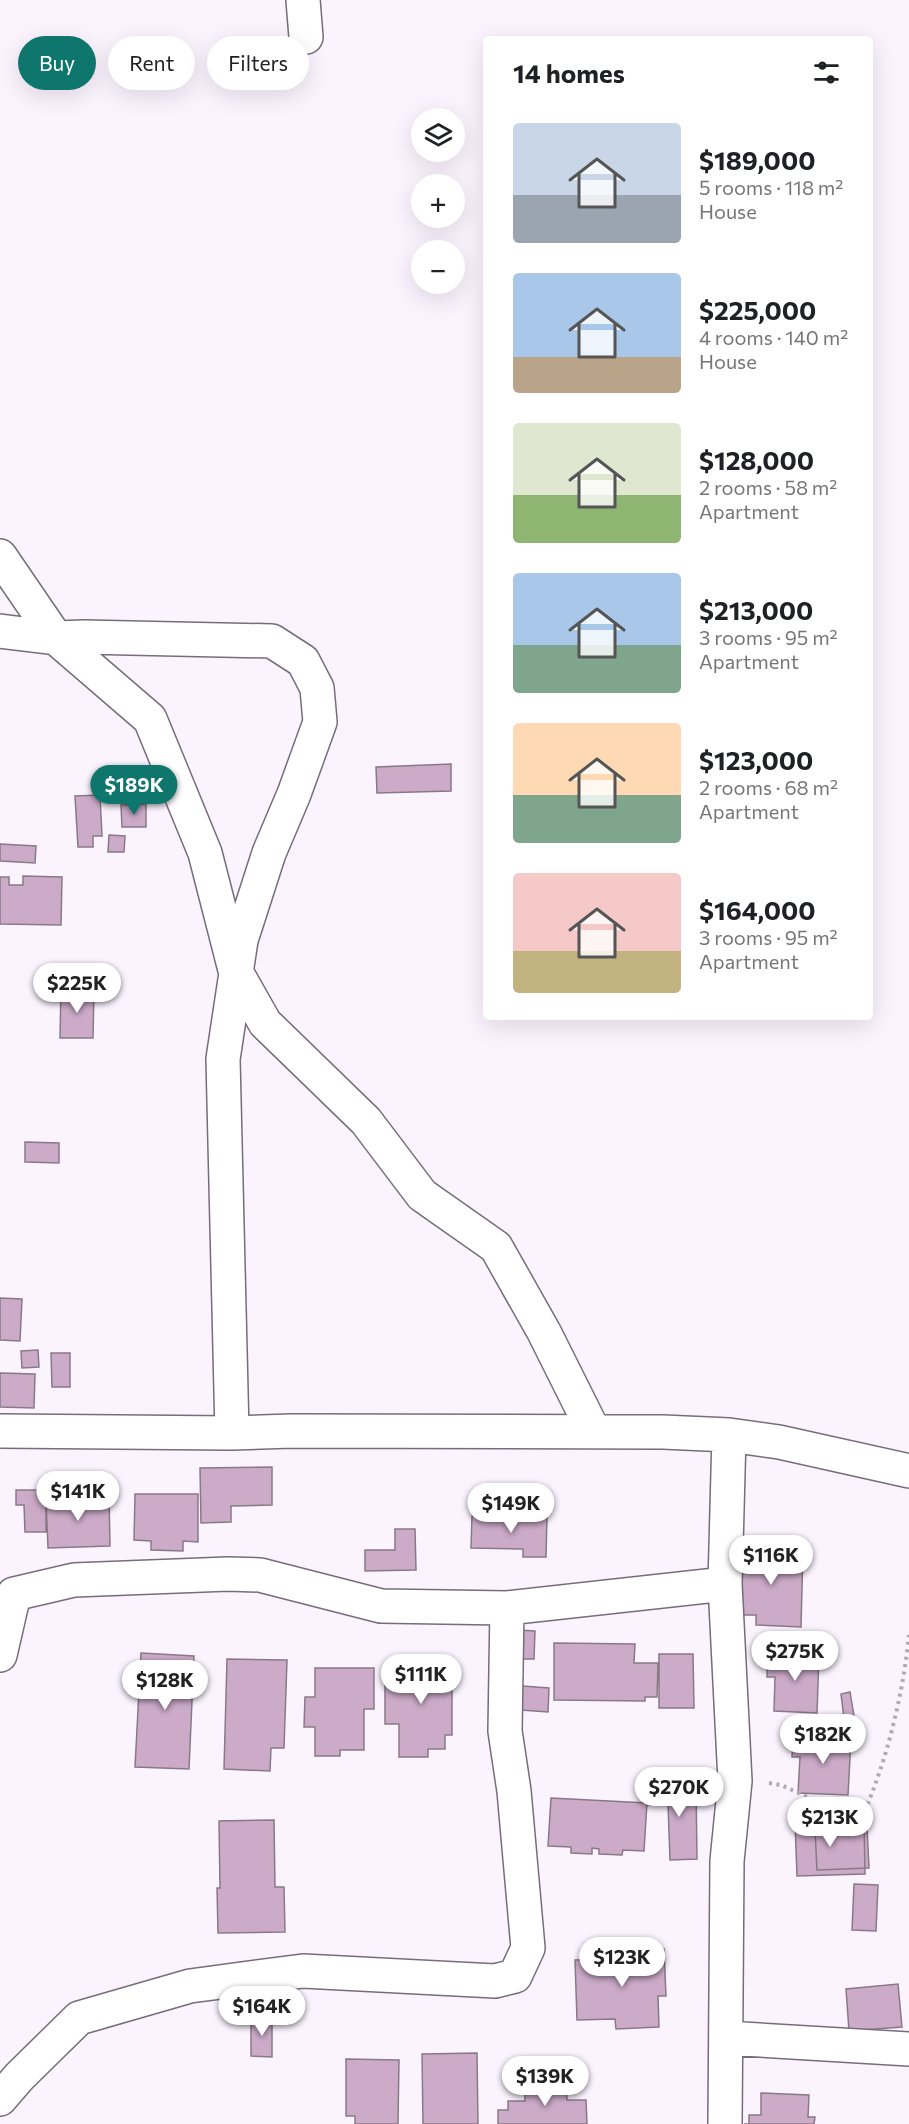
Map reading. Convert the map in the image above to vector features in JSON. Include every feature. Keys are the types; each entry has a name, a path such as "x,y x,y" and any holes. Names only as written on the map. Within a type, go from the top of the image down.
{"street":[{"path":"303,0 306,36"},
{"path":"0,556 56,638 150,719 205,853 235,970 265,1023 366,1122 422,1195 496,1247 544,1332 594,1432"},
{"path":"0,631 56,638 272,641 303,661 317,688 320,722 294,794 269,853 241,940 223,1059 232,1433"},
{"path":"0,1431 594,1432 729,1435 779,1442 909,1471"},
{"path":"725,2124 727,1861 735,1781 725,1584 729,1435"},
{"path":"0,1655 14,1594 74,1580 228,1574 260,1575 381,1606 507,1608 725,1584"},
{"path":"0,2099 79,2018 190,1986 303,1971 495,1981 515,1976 528,1948 514,1791 505,1731 507,1608"},
{"path":"726,2038 909,2049"}],"path":[{"path":"735,1781 781,1785 849,1816 862,1815 872,1794 892,1726 906,1662 909,1635"}],"building":[{"path":"451,764 451,791 377,793 376,767"},
{"path":"100,795 102,836 93,836 93,847 78,847 75,796"},
{"path":"146,804 146,827 122,827 121,805"},
{"path":"109,835 125,836 124,852 108,852"},
{"path":"0,844 36,846 35,863 0,861"},
{"path":"23,876 62,877 61,925 0,924 0,877 9,877 9,885 23,885"},
{"path":"61,989 94,990 93,1038 60,1038"},
{"path":"25,1142 59,1143 59,1163 25,1162"},
{"path":"0,1298 22,1299 20,1341 0,1340"},
{"path":"38,1350 39,1367 22,1368 21,1351"},
{"path":"51,1353 70,1353 70,1387 52,1387"},
{"path":"0,1373 35,1374 34,1408 0,1407"},
{"path":"272,1467 272,1505 231,1506 231,1522 201,1523 200,1468"},
{"path":"16,1490 46,1490 46,1532 25,1532 24,1505 16,1505"},
{"path":"135,1494 198,1494 198,1542 183,1541 183,1551 151,1550 151,1541 134,1540"},
{"path":"109,1497 110,1546 48,1548 46,1499"},
{"path":"472,1516 547,1517 546,1557 523,1557 523,1549 471,1548"},
{"path":"395,1529 415,1529 416,1570 365,1571 365,1550 395,1550"},
{"path":"740,1547 803,1549 801,1627 756,1625 756,1615 737,1615"},
{"path":"518,1630 535,1631 534,1659 517,1659"},
{"path":"554,1643 635,1644 634,1663 658,1663 657,1697 645,1697 645,1701 554,1700"},
{"path":"141,1653 194,1656 189,1769 135,1767"},
{"path":"768,1653 819,1655 817,1713 774,1711 775,1677 767,1677"},
{"path":"659,1654 693,1654 694,1708 659,1708"},
{"path":"227,1659 287,1660 284,1748 271,1748 270,1771 224,1769"},
{"path":"399,1659 452,1659 452,1735 445,1735 445,1749 428,1749 428,1757 399,1757 399,1724 385,1724 385,1683 399,1683"},
{"path":"315,1668 374,1668 374,1709 364,1709 364,1750 340,1750 340,1756 315,1756 315,1727 304,1727 305,1697 315,1697"},
{"path":"522,1686 549,1688 548,1712 521,1710"},
{"path":"850,1692 854,1716 844,1718 841,1694"},
{"path":"793,1737 851,1739 848,1795 798,1793 800,1757 792,1757"},
{"path":"696,1784 697,1859 670,1860 668,1804 648,1805 647,1786"},
{"path":"551,1798 647,1803 644,1851 623,1850 622,1855 599,1854 599,1849 592,1848 592,1854 571,1853 571,1847 548,1846"},
{"path":"274,1820 275,1887 284,1887 285,1932 218,1933 219,1821"},
{"path":"864,1820 865,1874 797,1876 795,1822"},
{"path":"867,1827 869,1868 817,1870 815,1830"},
{"path":"854,1884 878,1885 876,1931 852,1930"},
{"path":"664,1949 666,1996 658,1996 659,2027 616,2029 615,2019 577,2020 575,1960 610,1959 610,1951"},
{"path":"898,1984 902,2027 849,2031 846,1989"},
{"path":"251,2018 272,2019 272,2057 251,2056"},
{"path":"477,2053 478,2124 423,2124 422,2054"},
{"path":"346,2059 399,2060 398,2124 355,2124 355,2116 346,2116"},
{"path":"566,2082 567,2100 586,2100 587,2124 498,2124 498,2110 508,2110 508,2101 525,2101 525,2083"},
{"path":"761,2093 809,2095 808,2117 815,2117 814,2124 749,2124 749,2115 761,2115"}]}
